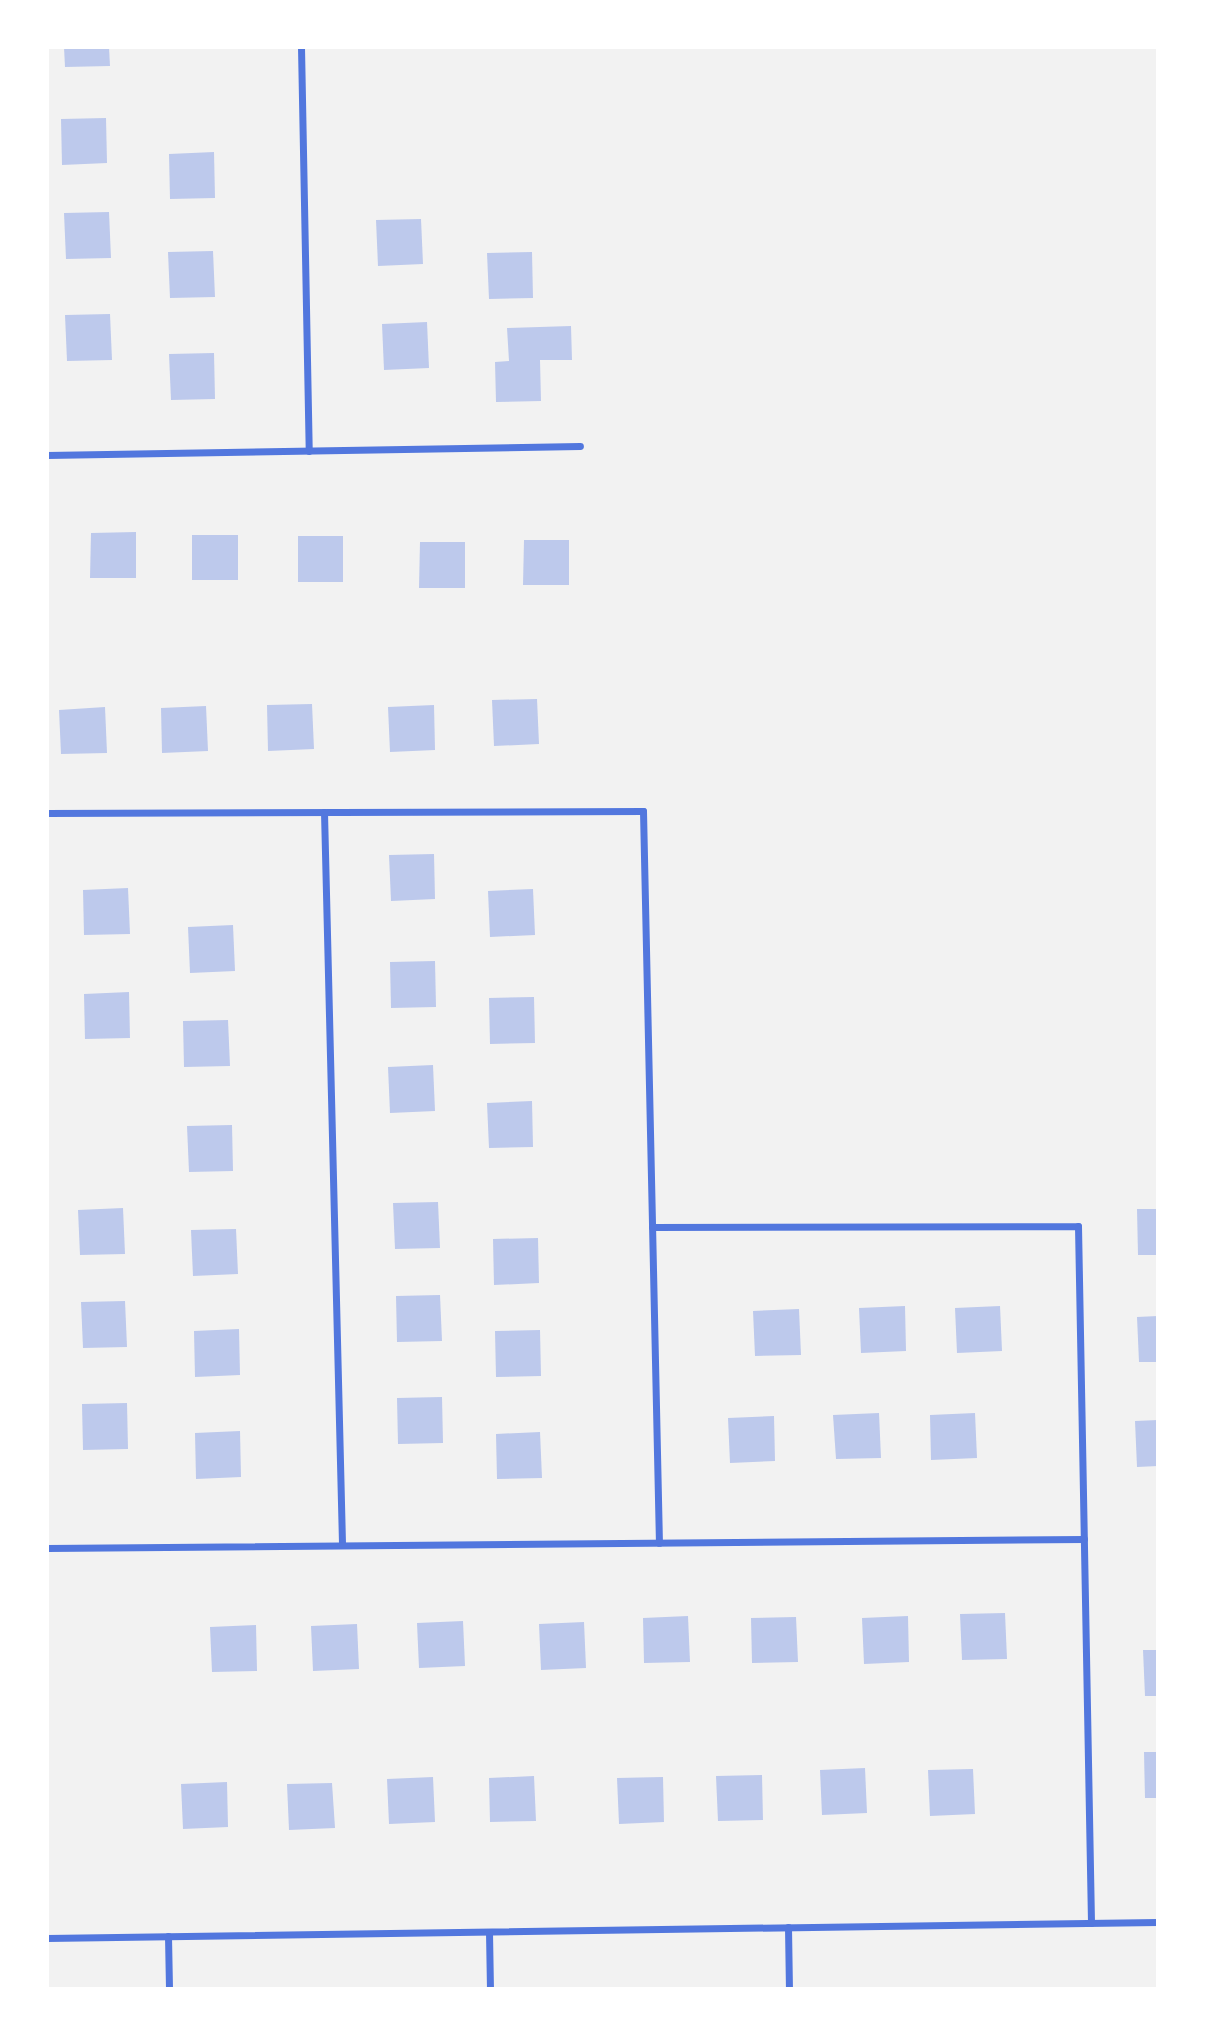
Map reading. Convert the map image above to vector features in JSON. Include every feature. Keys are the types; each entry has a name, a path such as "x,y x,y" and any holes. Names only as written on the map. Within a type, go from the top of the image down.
{"street":[{"path":"301,47 309,451"},
{"path":"47,455 580,446"},
{"path":"47,813 643,811 659,1543"},
{"path":"324,812 342,1545"},
{"path":"652,1227 1078,1226 1091,1923"},
{"path":"47,1548 1084,1539"},
{"path":"47,1938 1158,1922"},
{"path":"788,1927 789,1989"},
{"path":"488,1932 490,1989"},
{"path":"168,1936 169,1989"}],"building":[{"path":"64,47 109,47 110,66 65,67"},
{"path":"106,118 107,163 62,165 61,119"},
{"path":"214,152 215,198 170,199 169,154"},
{"path":"109,212 111,258 66,259 64,213"},
{"path":"421,219 423,264 378,266 376,220"},
{"path":"213,251 215,297 170,298 168,252"},
{"path":"532,252 533,298 489,299 487,253"},
{"path":"110,314 112,360 67,361 65,315"},
{"path":"427,322 429,368 384,370 382,324"},
{"path":"571,326 572,360 540,360 541,401 496,402 495,362 509,361 507,328"},
{"path":"214,353 215,399 171,400 169,354"},
{"path":"136,532 136,578 90,578 91,533"},
{"path":"192,535 238,535 238,580 192,580"},
{"path":"298,536 343,536 343,582 298,582"},
{"path":"524,540 569,540 569,585 523,585"},
{"path":"420,542 465,542 465,588 419,588"},
{"path":"537,699 539,744 494,746 492,700"},
{"path":"312,704 314,749 268,751 267,705"},
{"path":"434,705 435,750 390,752 388,707"},
{"path":"206,706 208,751 162,753 161,708"},
{"path":"105,707 107,753 61,754 59,710"},
{"path":"434,854 435,899 391,901 389,855"},
{"path":"128,888 130,934 84,935 83,890"},
{"path":"533,889 535,935 490,937 488,891"},
{"path":"233,925 235,971 190,973 188,927"},
{"path":"435,961 436,1007 391,1008 390,962"},
{"path":"129,992 130,1038 85,1039 84,994"},
{"path":"534,997 535,1043 490,1044 489,998"},
{"path":"228,1020 230,1066 184,1067 183,1021"},
{"path":"433,1065 435,1111 390,1113 388,1067"},
{"path":"532,1101 533,1147 489,1148 487,1103"},
{"path":"232,1125 233,1171 189,1172 187,1126"},
{"path":"438,1202 440,1248 395,1249 393,1203"},
{"path":"123,1208 125,1254 80,1255 78,1210"},
{"path":"1137,1209 1158,1209 1158,1255 1138,1255"},
{"path":"236,1229 238,1274 193,1276 191,1230"},
{"path":"538,1238 539,1283 494,1285 493,1239"},
{"path":"440,1295 442,1341 397,1342 396,1296"},
{"path":"125,1301 127,1347 83,1348 81,1302"},
{"path":"905,1306 906,1351 861,1353 859,1308"},
{"path":"1000,1306 1002,1351 957,1353 955,1308"},
{"path":"799,1309 801,1355 755,1356 753,1311"},
{"path":"1158,1316 1158,1362 1139,1362 1137,1317"},
{"path":"239,1329 240,1375 195,1377 194,1331"},
{"path":"540,1330 541,1376 496,1377 495,1331"},
{"path":"442,1397 443,1443 398,1444 397,1398"},
{"path":"127,1403 128,1449 83,1450 82,1404"},
{"path":"879,1413 881,1458 836,1459 833,1415"},
{"path":"975,1413 977,1458 931,1460 930,1415"},
{"path":"774,1416 775,1461 730,1463 728,1418"},
{"path":"1158,1420 1158,1466 1137,1467 1135,1421"},
{"path":"240,1431 241,1477 196,1479 195,1433"},
{"path":"540,1432 542,1478 497,1479 496,1434"},
{"path":"1005,1613 1007,1659 962,1660 960,1614"},
{"path":"688,1616 690,1662 644,1663 643,1618"},
{"path":"908,1616 909,1662 864,1664 862,1618"},
{"path":"796,1617 798,1662 752,1663 751,1618"},
{"path":"463,1621 465,1666 419,1668 417,1623"},
{"path":"584,1622 586,1668 541,1670 539,1624"},
{"path":"357,1624 359,1669 313,1671 311,1626"},
{"path":"256,1625 257,1671 212,1672 210,1627"},
{"path":"1143,1650 1158,1650 1158,1696 1145,1696"},
{"path":"1144,1752 1158,1752 1158,1798 1145,1798"},
{"path":"865,1768 867,1813 822,1815 820,1770"},
{"path":"973,1769 975,1814 930,1816 928,1770"},
{"path":"762,1775 763,1820 718,1821 716,1776"},
{"path":"534,1776 536,1821 490,1822 489,1778"},
{"path":"433,1777 435,1822 389,1824 387,1779"},
{"path":"663,1777 664,1822 619,1824 617,1778"},
{"path":"227,1782 228,1827 183,1829 181,1784"},
{"path":"332,1783 335,1828 289,1830 287,1784"}]}
